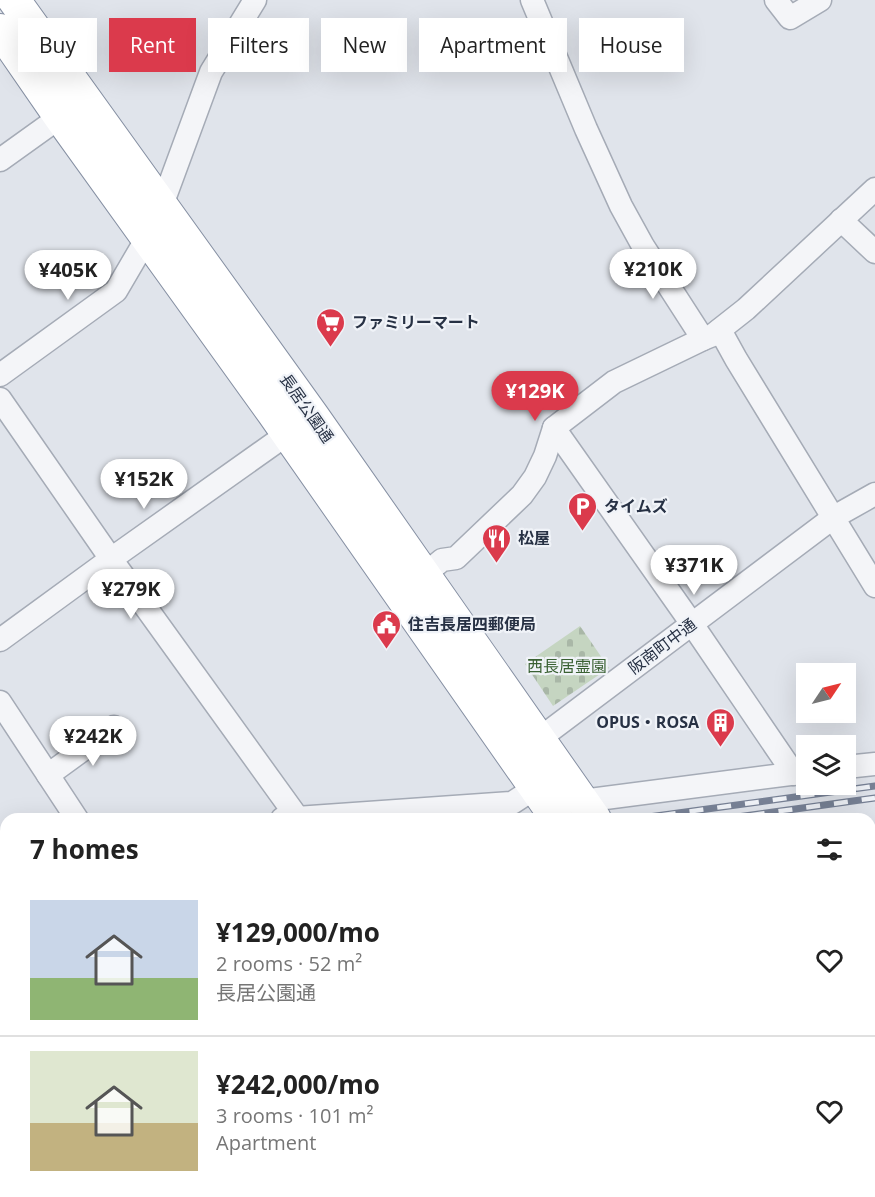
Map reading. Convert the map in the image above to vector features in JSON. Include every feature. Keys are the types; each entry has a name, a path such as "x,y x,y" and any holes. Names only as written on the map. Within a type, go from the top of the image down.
{"highway":[{"name":"長居公園通","path":"14,0 313,416 539,739 578,813"},
{"name":"長居公園通","path":"0,30 535,788 578,813"}],"street":[{"path":"162,205 211,72 255,0"},
{"path":"532,0 621,206 644,246 711,334 736,359 875,586"},
{"path":"776,0 790,18 820,0"},
{"path":"0,160 60,117"},
{"path":"424,575 442,560 456,558 522,495 535,477 554,428 614,382 711,334 746,309 875,189"},
{"path":"841,220 875,252"},
{"path":"0,375 116,291 147,238"},
{"path":"0,399 286,813"},
{"path":"0,640 313,416"},
{"path":"554,428 796,767"},
{"name":"阪南町中通","path":"539,739 834,517 875,494"},
{"path":"0,702 73,813"},
{"path":"48,775 114,727"},
{"path":"856,766 875,764"},
{"path":"578,813 796,774"},
{"path":"363,813 512,803 535,788"}],"green space":[{"name":"西長居霊園","path":"580,626 609,668 553,706 525,664"}],"railway":[{"path":"678,813 875,786"},
{"path":"766,813 875,798"}],"place":[{"name":"ファミリーマート","path":"331,348"},
{"name":"タイムズ","path":"583,532"},
{"name":"松屋","path":"497,564"},
{"name":"住吉長居四郵便局","path":"387,650"},
{"name":"OPUS・ROSA","path":"720,748"}]}
